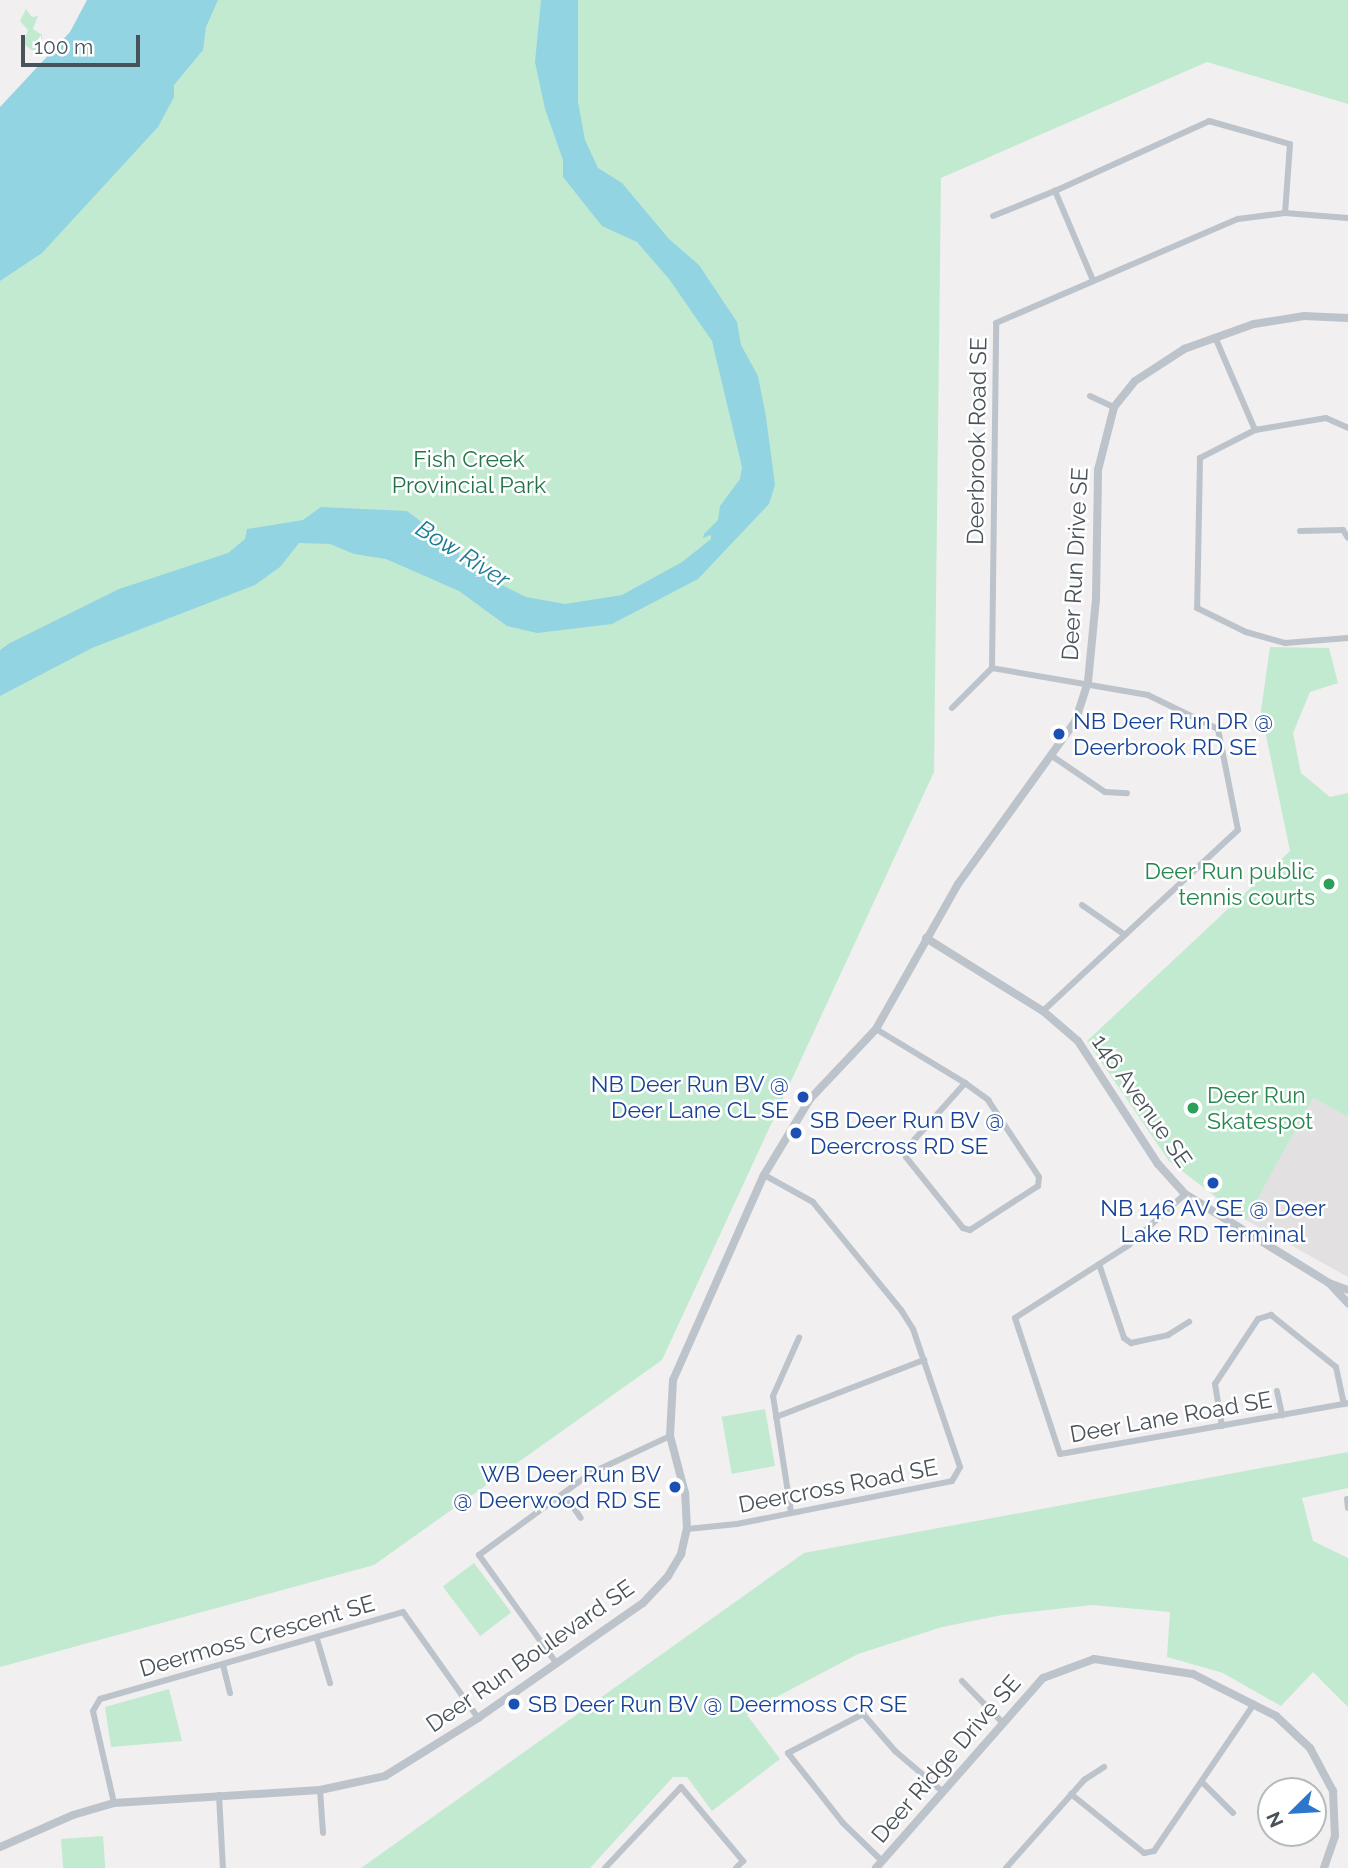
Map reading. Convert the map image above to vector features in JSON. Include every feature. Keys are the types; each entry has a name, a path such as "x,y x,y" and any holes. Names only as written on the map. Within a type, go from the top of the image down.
{"street":[{"path":"993,216 1209,121 1290,144 1285,213"},
{"path":"1055,191 1092,278"},
{"name":"Deerbrook Road SE","path":"992,668 996,323 1092,278 1238,219 1285,213 1348,218"},
{"name":"Deer Run Drive SE","path":"926,938 958,884 1074,722 1088,682 1096,599 1098,470 1114,407 1135,381 1184,349 1215,337 1254,324 1304,316 1348,318"},
{"path":"1215,337 1255,430"},
{"path":"1090,396 1114,407"},
{"path":"1348,428 1326,418 1255,430 1200,458 1197,608 1246,632 1285,643 1348,638"},
{"path":"1300,531 1343,530 1348,538"},
{"path":"952,708 992,668 1088,682 1148,695 1218,729 1238,830 1043,1011"},
{"path":"1052,756 1105,792 1127,793"},
{"path":"1082,905 1125,935"},
{"name":"146 Avenue SE","path":"926,938 1043,1011 1077,1041 1158,1164 1185,1194 1329,1283 1348,1290"},
{"name":"Deer Run Boulevard SE","path":"1,1848 73,1815 114,1803 320,1790 385,1776 478,1718 643,1603 668,1577 681,1554 687,1529 685,1493 670,1436 673,1380 764,1175 810,1099 876,1029 926,938"},
{"path":"876,1029 965,1083 988,1100 1039,1177 1038,1186 970,1230 963,1228 906,1157 906,1149 965,1083"},
{"name":"Deercross Road SE","path":"687,1529 737,1524 952,1481 960,1466 924,1360 901,1310 813,1202 764,1175"},
{"name":"Deer Lane Road SE","path":"1185,1194 1153,1226 1015,1318 1060,1454 1346,1403"},
{"path":"1099,1264 1124,1338 1131,1343 1168,1335 1189,1322"},
{"name":"146 Avenue SE","path":"1329,1283 1348,1303"},
{"path":"1222,1426 1215,1384 1258,1319 1271,1315 1336,1367 1346,1403"},
{"path":"791,1512 773,1396 799,1338"},
{"path":"776,1418 924,1360"},
{"path":"1277,1391 1282,1415"},
{"path":"557,1664 480,1555 591,1473 670,1436"},
{"path":"564,1494 580,1518"},
{"path":"1346,1499 1348,1508"},
{"name":"Deermoss Crescent SE","path":"114,1803 93,1711 95,1703 403,1612 478,1718"},
{"path":"317,1639 330,1683"},
{"name":"Deer Ridge Drive SE","path":"879,1864 1043,1678 1094,1659 1193,1674 1255,1702 1310,1748 1328,1777 1335,1827 1324,1868"},
{"path":"223,1665 230,1693"},
{"path":"962,1681 1002,1722"},
{"path":"1071,1794 1144,1853 1154,1851 1203,1784 1255,1702"},
{"path":"879,1864 788,1754 863,1714 895,1751 942,1791"},
{"path":"1009,1867 1071,1794 1104,1767"},
{"path":"1203,1784 1233,1813"},
{"path":"605,1868 681,1787 743,1861 736,1868"},
{"path":"320,1790 323,1833"},
{"path":"219,1795 223,1868"}],"shaded area":[{"path":"1313,1098 1348,1117 1348,1277 1246,1220"}],"green space":[{"name":"Fish Creek Provincial Park","path":"194,0 1348,0 1348,104 1207,62 941,178 934,772 662,1360 374,1565 0,1667 0,254"},
{"path":"26,9 32,17 38,16 33,29 42,35 42,45 35,52 23,44 28,30 20,21"},
{"path":"1270,647 1329,648 1338,683 1310,692 1293,733 1301,773 1330,797 1348,793 1348,1117 1313,1098 1246,1220 1169,1161 1087,1041 1290,851 1261,711"},
{"path":"765,1409 775,1466 732,1474 722,1417"},
{"path":"1348,1452 1348,1488 1302,1498 1313,1541 1348,1558 1348,1707 1313,1672 1281,1706 1223,1673 1167,1657 1170,1612 1092,1605 1002,1615 942,1627 858,1654 765,1703 747,1715 780,1759 712,1811 687,1777 673,1777 590,1868 361,1868 804,1553"},
{"path":"474,1563 511,1613 480,1636 443,1586"},
{"path":"169,1689 182,1741 111,1747 105,1707"},
{"path":"103,1836 105,1868 63,1868 61,1839"}],"water":[{"path":"87,0 218,0 206,27 203,50 174,85 174,97 158,127 42,253 0,281 0,107 70,32"},
{"path":"541,0 578,0 578,102 585,140 598,168 622,183 669,239 699,265 737,322 741,345 758,376 766,417 775,485 769,504 698,579 612,624 537,633 507,626 459,591 386,559 354,554 330,544 299,543 280,567 255,585 92,648 0,696 0,650 10,643 119,589 228,553 245,539 247,529 303,520 321,507 407,511 459,550 460,561 476,572 526,597 565,604 622,595 682,562 711,539 711,535 703,538 704,534 718,520 720,506 740,479 742,467 712,341 669,279 637,242 602,226 563,177 563,160 545,109 535,62"}],"place":[{"name":"NB Deer Run DR @ Deerbrook RD SE","path":"1059,734"},
{"name":"Deer Run public tennis courts","path":"1329,884"},
{"name":"NB Deer Run BV @ Deer Lane CL SE","path":"803,1097"},
{"name":"Deer Run Skatespot","path":"1193,1108"},
{"name":"SB Deer Run BV @ Deercross RD SE","path":"796,1133"},
{"name":"NB 146 AV SE @ Deer Lake RD Terminal","path":"1213,1183"},
{"name":"WB Deer Run BV @ Deerwood RD SE","path":"675,1487"},
{"name":"SB Deer Run BV @ Deermoss CR SE","path":"514,1704"}],"water label":[{"name":"Bow River","path":"463,554"}]}
